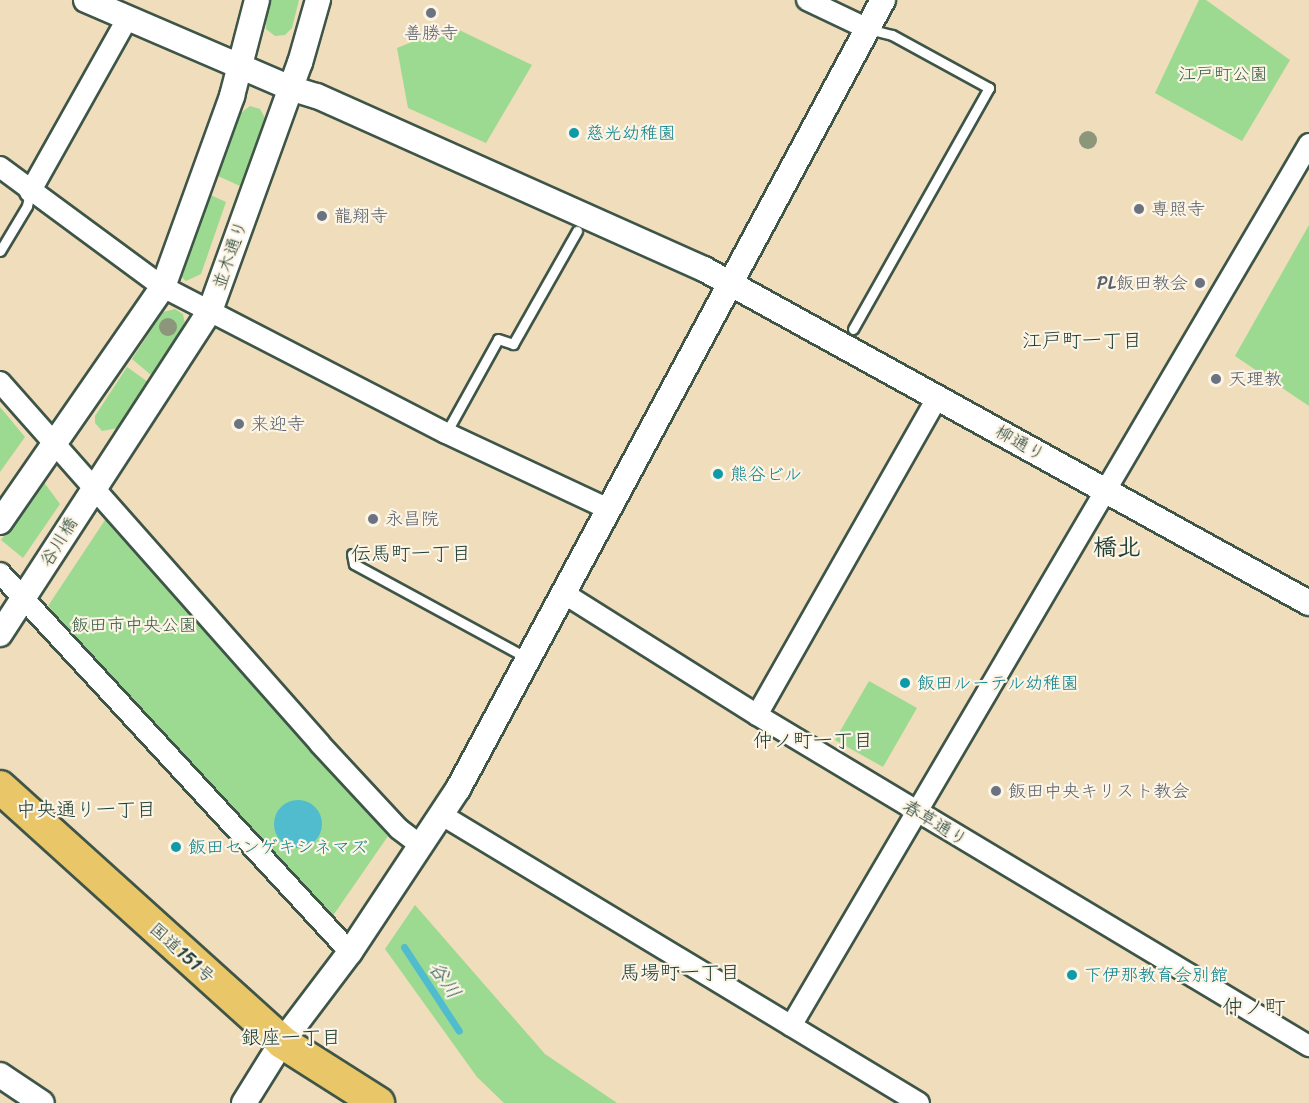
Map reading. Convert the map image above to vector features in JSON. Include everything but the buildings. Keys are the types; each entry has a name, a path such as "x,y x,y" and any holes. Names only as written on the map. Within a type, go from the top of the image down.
{"highway":[{"name":"国道151号","path":"0,787 282,1042 378,1103"}],"street":[{"name":"柳通り","path":"86,0 290,88 317,96 730,284 1309,603"},
{"path":"0,522 55,446 163,287 240,65 257,0"},
{"name":"並木通り","path":"94,487 210,311 290,88 318,0"},
{"path":"807,0 868,29"},
{"path":"244,1103 282,1042 354,945 420,844 442,815 529,659 883,0"},
{"path":"30,192 127,19"},
{"path":"791,1026 1103,489 1309,144"},
{"path":"0,167 30,192 163,287 446,433 608,509"},
{"path":"0,382 320,744 399,829 420,844"},
{"path":"757,715 937,398"},
{"name":"谷川橋","path":"24,597 94,487"},
{"path":"0,573 354,945"},
{"name":"春草通り","path":"564,594 757,715 1309,1046"},
{"path":"0,634 24,597"},
{"path":"442,815 919,1103"},
{"path":"0,1075 42,1103"}],"lane":[{"path":"853,329 989,88 892,35 868,29"},
{"path":"0,251 27,206 30,192"},
{"path":"446,433 498,339 513,344 577,231"},
{"path":"352,554 354,564 529,659"}],"green space":[{"path":"267,0 299,0 292,28 285,35 275,36 266,29"},
{"name":"江戸町公園","path":"1199,0 1206,0 1290,60 1242,141 1155,93"},
{"path":"451,26 532,65 486,143 408,108 397,48"},
{"path":"250,106 260,109 265,118 240,186 218,176 241,113"},
{"path":"204,192 226,202 201,274 186,281 176,272"},
{"path":"1309,225 1309,406 1235,356"},
{"path":"175,309 183,314 185,324 151,375 132,359 163,312"},
{"path":"127,367 148,382 118,428 102,431 95,423 95,416"},
{"path":"0,407 25,437 0,472"},
{"path":"43,481 60,504 23,558 1,540"},
{"name":"飯田市中央公園","path":"107,517 388,836 330,920 48,606"},
{"path":"869,681 917,708 883,767 835,740"},
{"path":"415,905 545,1054 617,1103 504,1103 477,1077 385,949"}],"water":[{"path":"293,800 303,800 318,810 322,824 321,833 312,844 303,848 293,848 278,838 274,829 274,819 284,804"}],"waterway":[{"name":"谷川","path":"404,947 459,1031"}],"place":[{"name":"善勝寺","path":"431,13"},
{"name":"慈光幼稚園","path":"574,133"},
{"name":"専照寺","path":"1139,209"},
{"name":"龍翔寺","path":"322,216"},
{"name":"PL飯田教会","path":"1200,283"},
{"name":"天理教","path":"1216,379"},
{"name":"来迎寺","path":"239,424"},
{"name":"熊谷ビル","path":"718,474"},
{"name":"永昌院","path":"373,519"},
{"name":"飯田ルーテル幼稚園","path":"905,683"},
{"name":"飯田中央キリスト教会","path":"996,791"},
{"name":"飯田センゲキシネマズ","path":"176,847"},
{"name":"下伊那教育会別館","path":"1072,975"}],"district":[{"name":"江戸町一丁目","path":"1082,340"},
{"name":"橋北","path":"1117,548"},
{"name":"伝馬町一丁目","path":"411,553"},
{"name":"仲ノ町一丁目","path":"813,740"},
{"name":"中央通り一丁目","path":"86,809"},
{"name":"馬場町一丁目","path":"680,972"},
{"name":"仲ノ町","path":"1254,1007"},
{"name":"銀座一丁目","path":"291,1037"}]}
